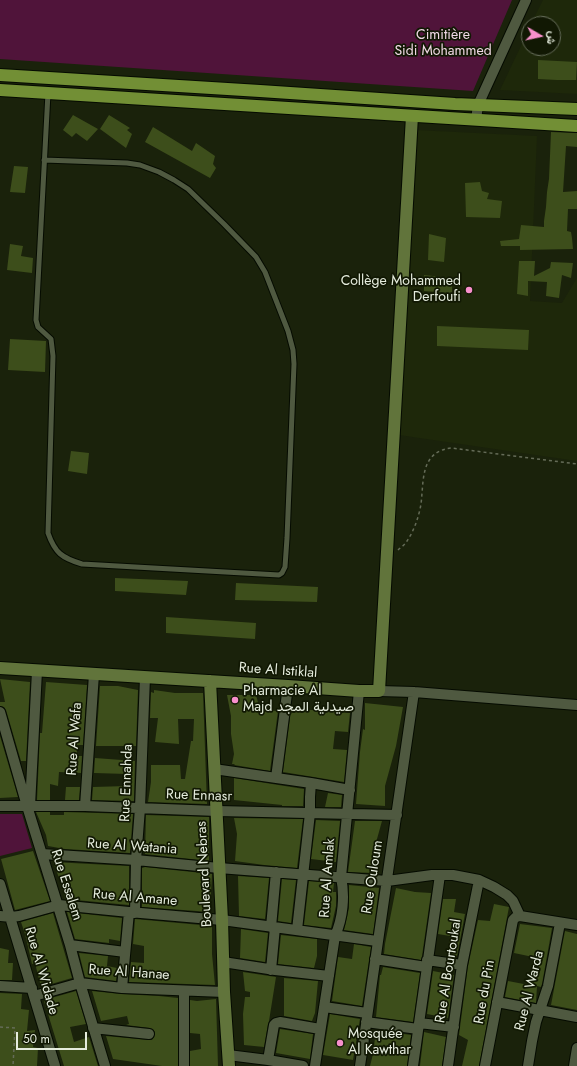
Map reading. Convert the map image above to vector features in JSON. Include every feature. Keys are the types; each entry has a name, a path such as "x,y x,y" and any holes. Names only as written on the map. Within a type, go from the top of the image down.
{"main road":[{"path":"0,75 478,105 577,109"},
{"path":"199,103 200,87"},
{"path":"0,90 577,126"}],"street":[{"path":"476,120 478,105 526,0"},
{"path":"379,691 412,116"},
{"name":"Rue Al Istiklal","path":"0,668 288,686 358,692 414,692 577,705"},
{"path":"28,806 37,671"},
{"name":"Rue Al Wafa","path":"85,806 94,674"},
{"name":"Rue Ennahda","path":"122,988 125,952 132,913 140,808 145,677"},
{"name":"Boulevard Nebras","path":"210,681 228,1060"},
{"path":"276,778 288,686"},
{"name":"Rue Al Amlak","path":"315,1066 335,936 340,923 344,891 341,877 348,814 358,692"},
{"name":"Rue Ouloum","path":"360,1066 414,692"},
{"name":"Rue Essalem","path":"0,712 42,854 59,905 80,984 105,1066"},
{"path":"214,769 350,790"},
{"path":"297,930 310,813 311,783"},
{"name":"Rue Ennasr","path":"0,806 85,806 216,811 397,815"},
{"name":"Rue Al Watania","path":"42,854 136,860 387,881 453,874 479,880 507,895 513,901 516,919"},
{"path":"271,970 276,872"},
{"path":"413,1066 440,875"},
{"name":"Rue Al Bourtoukal","path":"448,1066 462,964 479,880"},
{"name":"Rue Al Widade","path":"0,884 55,1066"},
{"name":"Rue Al Amane","path":"0,916 19,916 59,905 132,913 222,920 378,941"},
{"path":"516,919 577,926"},
{"name":"Rue du Pin","path":"485,1066 497,1002 516,919"},
{"name":"Rue Al Warda","path":"528,1066 536,1022 548,986 560,923"},
{"path":"70,945 125,952"},
{"path":"375,959 427,964 462,964"},
{"path":"223,962 271,970 329,976"},
{"name":"Rue Al Hanae","path":"0,986 33,992 80,984 122,988 224,992"},
{"path":"184,991 184,1066"},
{"path":"497,1002 577,1017"},
{"path":"324,1007 366,1017 419,1026 454,1028"},
{"path":"268,1060 274,1025 276,1023 280,1022 320,1029"},
{"path":"93,1028 149,1034"},
{"path":"574,1066 577,1048"},
{"path":"228,1060 268,1060 303,1066"}],"lane":[{"path":"44,160 127,162 140,165 174,180 188,189 224,224 256,257 265,272 288,331 293,350 294,364 285,568 279,575 82,564 65,558 52,545 48,533 53,356 51,339 38,327 36,320 44,160 48,93"}],"path":[{"path":"386,563 407,542 414,528 421,505 423,476 431,456 442,449 451,448 577,464"},
{"path":"0,1027 15,1028 13,1066"}],"shaded area":[{"path":"543,0 577,0 577,94 500,90 521,46 521,56 561,56 561,16 535,16"},
{"name":"Collège Mohammed Derfoufi","path":"415,130 537,136 530,301 562,303 577,278 577,461 399,435"}],"green space":[{"name":"Cimitière Sidi Mohammed","path":"0,0 512,0 473,91 0,59"},
{"path":"0,814 22,814 32,848 0,856"}],"building":[{"path":"538,60 577,62 576,80 538,79"},
{"path":"73,115 98,129 87,141 76,133 72,137 63,130"},
{"path":"109,115 130,128 127,130 132,134 126,148 100,129"},
{"path":"153,127 192,151 196,143 215,156 213,164 216,168 210,178 145,142"},
{"path":"551,132 577,133 577,147 566,146 563,192 577,191 577,209 568,209 567,231 571,232 573,249 520,250 520,246 501,246 500,241 519,239 521,225 544,227 549,179"},
{"path":"14,166 28,167 25,193 10,192"},
{"path":"480,182 482,191 489,193 487,199 502,201 500,218 466,217 465,183"},
{"path":"429,234 446,238 444,262 428,260"},
{"path":"10,244 23,246 21,256 33,258 32,273 7,270"},
{"path":"519,261 535,261 534,276 550,268 551,262 573,263 571,278 562,275 559,298 546,296 547,282 528,281 528,296 517,294"},
{"path":"424,275 452,278 452,293 424,291"},
{"path":"437,326 529,330 528,350 437,346"},
{"path":"10,339 46,341 45,372 8,370"},
{"path":"71,451 89,453 87,474 68,471"},
{"path":"115,578 188,581 186,595 115,591"},
{"path":"236,583 318,587 317,602 235,600"},
{"path":"166,617 256,623 255,639 166,633"},
{"path":"0,679 30,682 26,761 21,761 6,710 4,707 0,706 0,702 5,702"},
{"path":"46,682 87,685 83,745 77,745 77,756 82,756 81,773 59,772 58,786 50,784 50,800 37,800 40,733 42,733"},
{"path":"100,686 118,686 138,690 136,746 96,746"},
{"path":"154,690 175,693 203,693 207,804 148,802 151,782 151,765 180,765 181,779 185,779 191,741 193,741 194,719 178,719 179,744 155,742 158,718 150,718 151,692 154,693"},
{"path":"227,695 256,695 259,706 264,710 278,711 270,771 232,764 234,754 231,734 231,716"},
{"path":"365,703 403,707 396,746 385,786 385,806 356,804 360,752 363,729 365,730"},
{"path":"291,710 350,713 348,732 335,731 333,749 347,750 344,782 283,772"},
{"path":"0,736 18,797 0,798"},
{"path":"95,758 135,761 134,801 92,800 93,787 127,786 127,774 94,773"},
{"path":"234,778 304,789 303,806 282,806 234,800"},
{"path":"66,787 80,787 79,800 65,800"},
{"path":"328,793 342,795 341,807 325,807"},
{"path":"36,812 50,812 50,815 64,815 64,812 133,814 130,853 65,849 48,846 46,835"},
{"path":"146,815 209,817 209,861 145,854"},
{"path":"234,818 303,819 297,868 235,861 237,834"},
{"path":"316,820 340,821 336,862 311,859"},
{"path":"355,821 382,821 377,839 373,873 348,872"},
{"path":"33,851 50,901 15,910 1,859"},
{"path":"53,862 129,866 129,905 65,899"},
{"path":"145,867 212,874 210,912 142,907 142,868"},
{"path":"238,876 269,878 265,919 239,916"},
{"path":"282,879 296,880 291,923 278,921"},
{"path":"309,881 334,883 333,892 336,892 336,906 331,928 304,925"},
{"path":"349,885 379,888 373,934 344,930 349,908"},
{"path":"396,888 415,892 431,893 421,960 384,954"},
{"path":"443,899 456,899 454,912 465,914 457,956 448,956 450,936 438,934"},
{"path":"494,904 509,907 479,1066 462,1066 468,1040 459,1035 468,966 478,920 490,921"},
{"path":"67,912 122,918 120,941 109,939 109,943 75,939"},
{"path":"53,913 72,978 41,987 35,963 32,964 21,922"},
{"path":"135,919 212,926 212,954 215,985 129,982 131,962 144,963 144,946 133,944"},
{"path":"520,924 552,928 542,984 541,987 537,986 536,1003 505,997 508,981 529,985 533,957 514,953"},
{"path":"241,929 268,933 265,962 240,958"},
{"path":"565,931 577,934 577,1010 551,1005"},
{"path":"281,935 317,939 317,956 314,968 278,964"},
{"path":"354,944 371,947 362,1006 332,1001 338,957 352,959"},
{"path":"0,948 9,950 8,963 13,963 12,980 0,980"},
{"path":"79,953 108,956 107,966 117,968 116,981 85,977"},
{"path":"383,967 420,973 413,1022 376,1017 380,975"},
{"path":"433,971 454,975 448,1018 427,1014"},
{"path":"243,972 276,977 264,1047 244,1045 243,1014 245,997 250,997 250,992 245,991"},
{"path":"284,978 318,981 315,1013 312,1021 284,1016"},
{"path":"76,991 86,1024 70,1027 74,1042 89,1037 98,1066 64,1066 44,1001"},
{"path":"92,991 178,998 178,1066 162,1066 113,1059 106,1036 152,1040 155,1032 150,1028 126,1025 129,1024 127,1016 101,1021"},
{"path":"0,993 22,994 21,1009 29,1010 27,1031 35,1030 33,1047 38,1048 37,1066 0,1066"},
{"path":"216,999 218,1066 190,1066 190,1051 201,1049 200,1034 190,1033 190,1000 197,1001"},
{"name":"Mosquée Al Kawthar","path":"330,1014 360,1019 353,1060 323,1055"},
{"path":"280,1029 313,1034 310,1059 276,1053"},
{"path":"376,1030 411,1035 407,1066 370,1066"},
{"path":"424,1032 446,1037 442,1066 420,1066"}],"place":[{"name":"Collège Mohammed Derfoufi","path":"469,290"},
{"name":"Pharmacie Al Majd صيدلية المجد","path":"235,700"},
{"name":"Mosquée Al Kawthar","path":"340,1043"}]}
